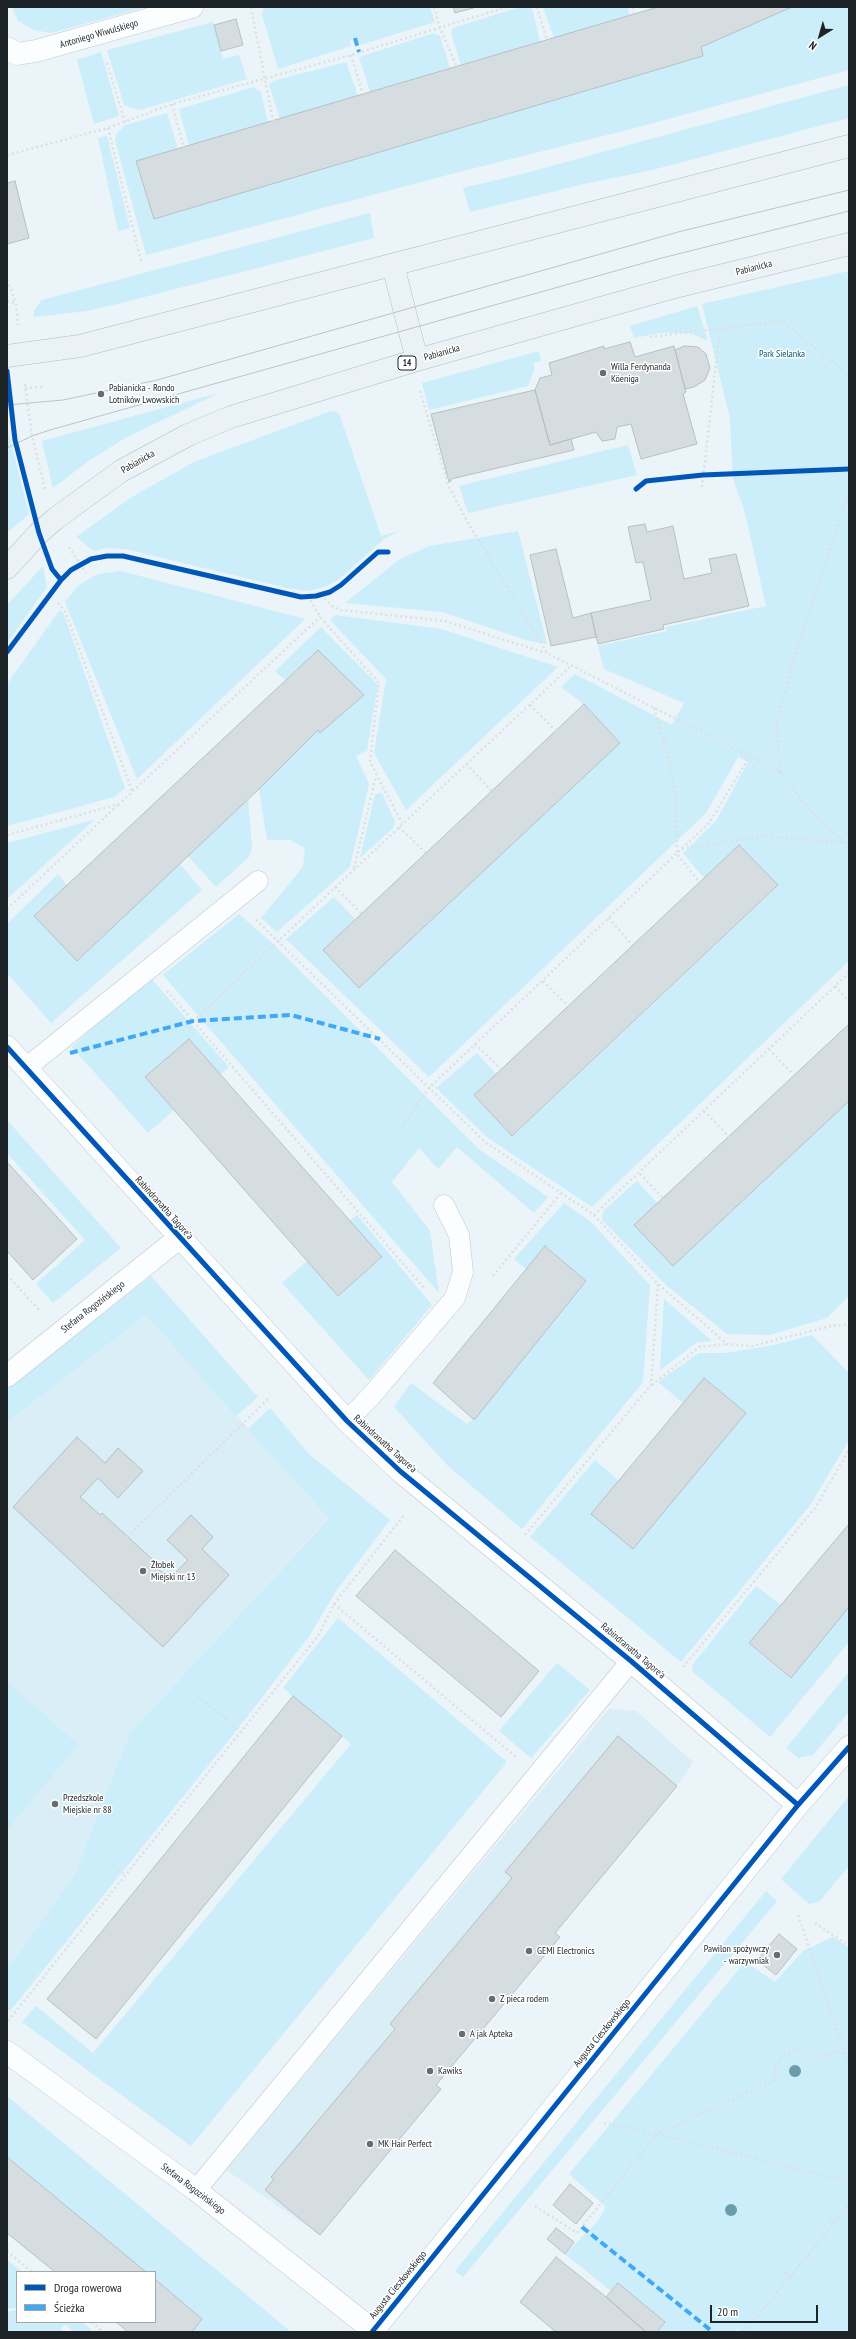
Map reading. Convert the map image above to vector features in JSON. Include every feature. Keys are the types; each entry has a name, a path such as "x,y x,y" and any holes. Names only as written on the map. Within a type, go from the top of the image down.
{"main road":[{"path":"7,356 80,346 849,146"},
{"name":"Pabianicka","path":"7,568 39,533 86,495 121,471 182,438 231,417 417,360 675,287 849,244"},
{"path":"393,265 417,360"}],"street":[{"name":"Antoniego Wiwulskiego","path":"7,48 16,54 26,54 192,7"},
{"name":"Rabindranatha Tagore'a","path":"7,1047 346,1421 424,1490 631,1661 798,1805"},
{"name":"Stefana Rogozińskiego","path":"7,1376 179,1238"},
{"name":"Augusta Cieszkowskiego","path":"373,2331 798,1805 849,1747"},
{"name":"Stefana Rogozińskiego","path":"7,2052 196,2190 373,2331"}],"lane":[{"path":"26,1068 258,881"},
{"path":"346,1421 371,1396 455,1298 463,1272 459,1236 444,1205"},
{"path":"196,2190 536,1774 631,1661"}],"path":[{"path":"251,7 273,121"},
{"path":"434,7 440,28 457,66"},
{"path":"7,155 108,128 172,104 351,55 507,7"},
{"path":"537,7 547,40"},
{"path":"633,7 634,14"},
{"path":"99,34 125,122"},
{"path":"351,55 363,94"},
{"path":"172,104 184,148"},
{"path":"108,128 141,261"},
{"path":"7,280 16,303 18,325"},
{"path":"7,301 16,303"},
{"path":"650,337 781,322 849,375"},
{"path":"702,487 720,328"},
{"path":"24,377 32,436 46,492"},
{"path":"25,388 43,387"},
{"path":"414,390 421,391 449,487 467,521 546,653"},
{"path":"696,476 711,475"},
{"path":"780,772 777,722 795,655 821,580 849,490"},
{"path":"64,541 83,563 86,573"},
{"path":"76,567 83,563"},
{"path":"301,597 321,595 330,592"},
{"path":"321,595 332,606 340,610 445,621 546,653 572,665 780,772 808,808 849,847"},
{"path":"308,596 320,617 379,683 370,762 402,824"},
{"path":"58,603 65,611 133,793"},
{"path":"7,909 320,617"},
{"path":"193,1021 572,665"},
{"path":"530,705 556,731"},
{"path":"654,707 668,754 676,800 677,854 699,882"},
{"path":"402,1126 430,1087 709,823 750,756"},
{"path":"466,764 492,791"},
{"path":"354,869 377,775"},
{"path":"7,834 119,804"},
{"path":"399,827 426,853"},
{"path":"682,849 764,836 844,843"},
{"path":"335,887 361,913"},
{"path":"234,900 278,940 485,1142 594,1215 658,1284 727,1344"},
{"path":"609,918 632,945"},
{"path":"149,970 444,1311"},
{"path":"594,1215 640,1174 849,973"},
{"path":"542,981 568,1006"},
{"path":"835,986 849,1002"},
{"path":"475,1044 501,1069"},
{"path":"769,1049 794,1075"},
{"path":"704,1111 728,1137"},
{"path":"640,1174 663,1198"},
{"path":"7,1275 43,1315"},
{"path":"651,1385 658,1284"},
{"path":"523,1538 651,1385 699,1346 727,1344 752,1346 831,1326 849,1324"},
{"path":"127,1536 270,1397"},
{"path":"681,1669 815,1508 849,1450"},
{"path":"8,2021 318,1636 334,1604 424,1490"},
{"path":"334,1604 536,1774"},
{"path":"194,1693 241,1732"},
{"path":"94,1851 125,1875"},
{"path":"798,1916 849,2063"},
{"path":"814,1923 849,1946"},
{"path":"535,2206 577,2233 657,2134 775,2080 775,2067 782,2056 790,2052 799,2050 809,2054 817,2060 849,2046"},
{"path":"604,2123 657,2134 849,2182"},
{"path":"745,2332 849,2204"},
{"path":"830,2218 835,2221"},
{"path":"7,2251 31,2271"},
{"path":"808,2255 823,2266"},
{"path":"785,2273 790,2277"},
{"path":"93,2323 104,2332"}],"shaded area":[{"name":"Żłobek Miejski nr 13","path":"146,1315 329,1517 130,1733 74,1876 7,1970 7,1422"},
{"path":"609,1709 636,1711 693,1762 677,1786 555,1933 560,1937 436,2084 441,2089 320,2235 226,2170"}],"green space":[{"path":"12,7 146,7 51,33 34,30 18,21"},
{"path":"264,7 430,7 435,22 360,45 357,38 355,38 350,40 351,46 278,69 262,14"},
{"path":"520,7 532,8 540,42 461,65 451,33 453,28"},
{"path":"543,7 628,7 629,15 554,38"},
{"path":"792,7 849,7 849,70 635,128 455,173 146,255 115,140 117,133 126,125 167,113 178,149 136,162 154,219 703,56 701,47"},
{"path":"213,22 223,59 239,55 247,79 139,110 124,105 107,50"},
{"path":"434,33 440,36 450,68 370,92 359,57"},
{"path":"101,52 119,116 94,124 77,60"},
{"path":"346,62 358,96 280,119 269,85 273,81"},
{"path":"849,85 849,118 652,170 588,183 470,212 463,188 526,173"},
{"path":"254,87 261,92 268,123 189,146 179,109"},
{"path":"107,136 130,228 118,231 98,138"},
{"path":"370,213 374,238 87,311 34,317 34,310 42,300"},
{"name":"Park Sielanka","path":"849,271 849,961 592,1207 488,1138 436,1088 477,1053 496,1074 474,1095 513,1136 778,886 739,845 704,878 683,853 716,821 748,762 738,757 706,813 429,1077 286,939 334,897 355,919 323,950 359,988 620,743 584,704 561,687 575,674 672,725 684,703 604,669 598,646 667,631 666,627 766,606 744,509 733,479 730,419 702,304"},
{"path":"697,306 708,341 690,333 660,333 634,338 630,326"},
{"path":"539,351 541,361 533,363 535,368 528,386 429,410 422,383"},
{"path":"219,393 127,437 90,460 53,488 42,441"},
{"path":"331,411 339,413 381,536 401,530 384,539 338,580 325,587 307,591 287,588 125,549 107,548 94,551 76,537 132,497 194,462"},
{"path":"7,427 29,514 7,533"},
{"path":"628,445 637,475 468,513 459,486"},
{"path":"518,531 547,644 529,641 442,612 345,603 400,559 430,546"},
{"path":"43,566 47,587 7,643 7,605"},
{"path":"121,571 305,619 137,779 65,602 78,586 87,580 98,574"},
{"path":"59,611 63,612 125,788 114,797 7,826 7,684"},
{"path":"335,615 441,629 558,667 406,810 374,753 386,679 330,620"},
{"path":"321,627 378,685 367,750 356,756 369,784 350,867 277,932 261,918 303,867 305,848 290,840 267,840 259,789 318,730 320,733 363,695 318,650 285,680 275,671"},
{"path":"382,793 395,822 393,828 360,858 375,794"},
{"path":"248,799 252,847 249,857 216,887 188,856"},
{"path":"94,820 7,899 7,843"},
{"path":"179,863 202,890 51,1023 7,973 7,924 58,874 67,885 34,916 77,961"},
{"path":"239,914 272,943 480,1150 548,1197 534,1213 457,1147 438,1169 419,1148 392,1182 430,1231 439,1293 163,975"},
{"path":"148,975 229,1067 220,1075 189,1039 145,1077 174,1110 148,1133 72,1047"},
{"path":"849,1101 849,1296 827,1318 769,1335 727,1334 666,1285 602,1220 604,1210 637,1181 658,1204 635,1225 673,1266"},
{"path":"7,1120 121,1248 53,1303 36,1284 85,1240 7,1153"},
{"path":"564,1203 590,1221 650,1285 643,1382 522,1529 447,1465 395,1408 395,1405 411,1383 467,1424 473,1419 586,1281 546,1246 526,1269 514,1259"},
{"path":"357,1215 432,1305 369,1380 282,1283 307,1261 338,1296 382,1258 349,1221"},
{"path":"151,1276 258,1397 236,1416 146,1315 7,1422 7,1389"},
{"path":"664,1299 712,1341 696,1343 660,1370"},
{"path":"812,1335 849,1373 849,1440 811,1504 681,1662 530,1537 595,1460 619,1481 591,1514 633,1548 746,1413 704,1378 683,1403 658,1382 699,1353 726,1353 774,1345"},
{"path":"270,1408 309,1454 390,1520 336,1591 310,1635 240,1726 10,2011 7,2009 7,1970 74,1876 130,1733 329,1518 248,1429"},
{"path":"756,1586 781,1605 749,1644 790,1678 849,1607 849,1642 770,1737 692,1671 693,1664"},
{"path":"338,1618 507,1762 191,2146 22,2022 36,2006 93,2053 351,1744 283,1688"},
{"path":"557,1663 590,1690 531,1758 499,1731"},
{"path":"849,1672 849,1712 813,1755 798,1758 786,1748"},
{"path":"7,1682 78,1745 7,1830"},
{"path":"849,1796 849,1866 819,1902 809,1904 781,1879"},
{"path":"766,1891 777,1901 463,2277 455,2271"},
{"path":"833,1937 849,1948 849,2332 742,2332 738,2329 735,2332 657,2332 665,2322 618,2283 611,2291 565,2254 598,2221 606,2207 569,2174 745,1962 775,1982 803,1951"},
{"path":"7,2096 291,2332 192,2332 202,2319 156,2280 156,2271 145,2271 7,2157"},
{"path":"7,2260 21,2271 16,2271 16,2308 7,2308"},
{"path":"16,2310 16,2323 83,2323 94,2332 74,2332 65,2324 59,2332 7,2332 7,2312"}],"building":[{"path":"453,7 477,7 455,13"},
{"path":"658,7 792,7 701,47 703,56 154,219 136,161"},
{"path":"236,19 243,45 221,51 214,25"},
{"path":"15,181 29,238 7,244 7,183"},
{"path":"630,342 635,357 674,346 686,392 683,394 697,444 641,459 631,424 617,427 615,439 602,441 596,432 550,445 535,390 540,378 552,375 549,363 604,346 604,349"},
{"path":"684,346 698,347 706,354 710,368 705,380 694,387 685,389 675,350"},
{"path":"535,390 550,445 571,439 574,450 451,479 449,482 431,414"},
{"path":"645,524 647,532 673,526 684,579 712,573 709,559 736,554 749,606 663,625 664,629 598,644 591,613 651,600 643,562 636,563 628,527"},
{"path":"556,549 573,618 591,613 596,637 551,646 530,555"},
{"path":"318,650 364,695 320,733 318,730 259,789 77,961 34,916"},
{"path":"584,704 620,743 359,988 323,950"},
{"path":"739,845 778,885 512,1136 474,1095"},
{"path":"849,1024 849,1101 673,1266 634,1225"},
{"path":"189,1039 382,1257 338,1296 145,1077"},
{"path":"7,1162 77,1239 33,1280 7,1251"},
{"path":"545,1246 586,1281 475,1419 473,1419 433,1383"},
{"path":"704,1378 746,1413 633,1549 591,1514"},
{"path":"77,1437 105,1463 118,1448 143,1471 118,1498 98,1478 80,1497 100,1515 102,1513 153,1560 151,1562 169,1579 188,1560 167,1540 191,1515 213,1537 202,1549 229,1575 163,1647 13,1507"},
{"path":"849,1524 849,1607 791,1678 749,1643"},
{"path":"395,1550 539,1671 501,1717 356,1596"},
{"path":"293,1696 342,1736 96,2039 47,1999"},
{"path":"618,1736 677,1786 555,1933 560,1937 436,2085 441,2089 320,2235 265,2190 274,2179 271,2177 395,2029 390,2024 512,1878 505,1872"},
{"name":"Pawilon spożywczy - warzywniak","path":"779,1934 797,1949 776,1975 757,1960"},
{"path":"7,2157 145,2271 54,2271 7,2233"},
{"path":"570,2184 593,2203 576,2224 553,2205"},
{"path":"556,2228 574,2242 565,2254 547,2239"},
{"path":"556,2257 606,2297 646,2332 556,2332 520,2302"},
{"path":"156,2280 202,2319 192,2332 128,2332 117,2323 156,2323"},
{"path":"618,2283 665,2322 657,2332 646,2332 606,2297"}],"tram line":[{"path":"7,405 63,400 157,380 678,232 849,190"},
{"path":"7,448 32,436 50,430 658,259 849,211"}],"marked path":[{"path":"355,38 359,52"},
{"path":"70,1053 193,1021 291,1015 380,1039"},
{"path":"582,2227 713,2332"}],"cycle path":[{"path":"7,371 15,440 39,533 52,569 61,580"},
{"path":"636,489 646,481 703,475 849,469"},
{"path":"7,652 61,580 71,570 91,559 107,556 123,556 301,597 316,596 330,592 341,585 378,552 388,552"},
{"path":"7,1047 347,1421 400,1471 631,1661 798,1805"},
{"path":"372,2332 798,1805 849,1747"}],"place":[{"name":"Willa Ferdynanda Köeniga","path":"603,373"},
{"name":"Pabianicka - Rondo Lotników Lwowskich","path":"101,394"},
{"name":"Żłobek Miejski nr 13","path":"143,1571"},
{"name":"Przedszkole Miejskie nr 88","path":"55,1804"},
{"name":"GEMI Electronics","path":"529,1951"},
{"name":"Pawilon spożywczy - warzywniak","path":"777,1955"},
{"name":"Z pieca rodem","path":"492,1999"},
{"name":"A jak Apteka","path":"462,2034"},
{"name":"Kawiks","path":"430,2071"},
{"name":"MK Hair Perfect","path":"370,2144"}]}
